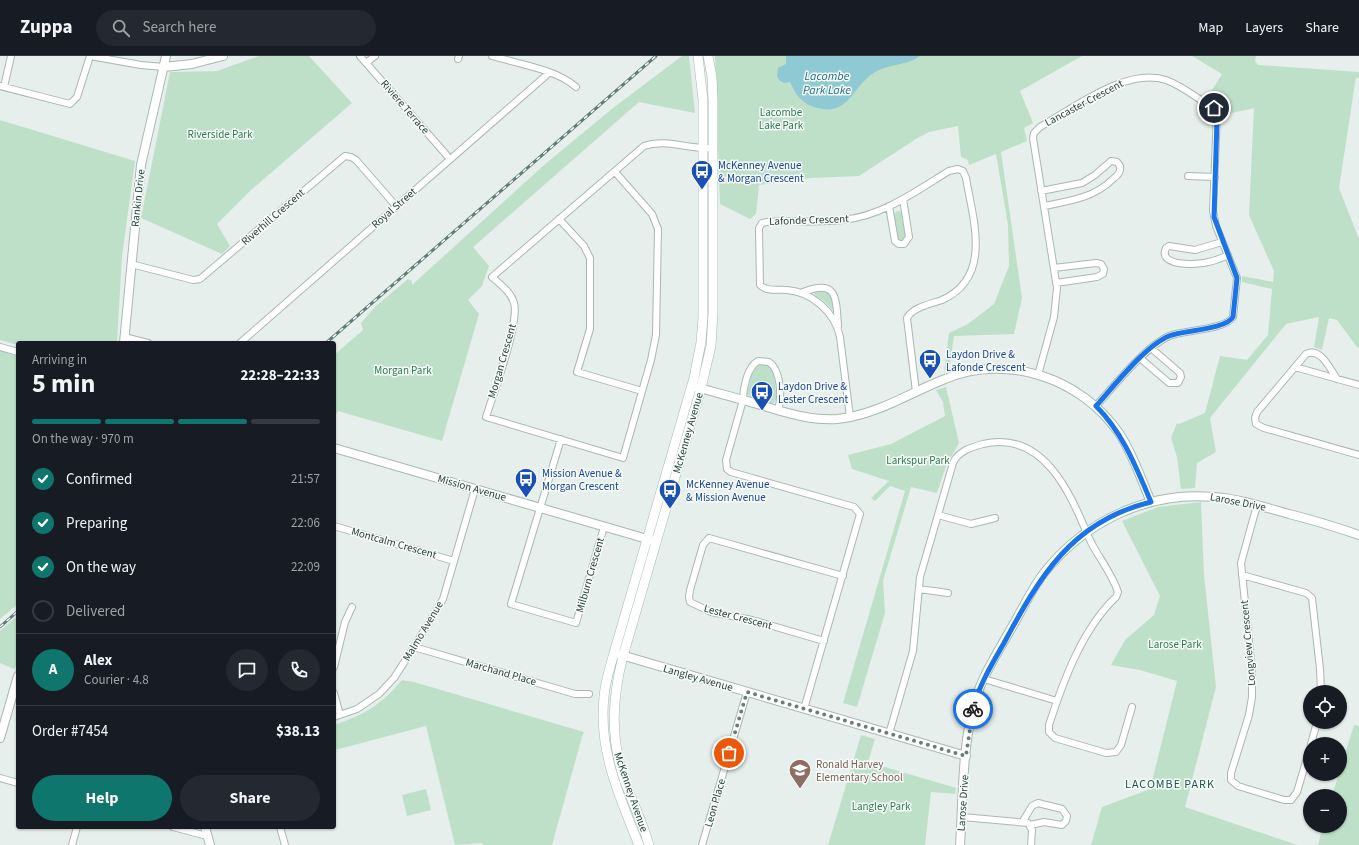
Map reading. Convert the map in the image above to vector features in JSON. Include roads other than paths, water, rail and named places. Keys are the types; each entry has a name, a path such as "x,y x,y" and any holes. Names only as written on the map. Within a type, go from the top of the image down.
{"main road":[{"name":"McKenney Avenue","path":"639,845 615,783 607,756 604,730 604,699 606,680 696,368 703,318 703,100 698,56"},
{"name":"McKenney Avenue","path":"649,845 624,780 616,752 613,732 616,684 701,388 711,346 713,313 712,77 708,56"}],"street":[{"path":"11,56 2,86 70,104 77,97 90,56 135,64 164,67 192,64 223,56"},
{"name":"Rankin Drive","path":"124,340 141,165 166,56"},
{"name":"Riviere Terrace","path":"360,56 450,159"},
{"path":"366,63 375,56"},
{"path":"492,56 562,77 576,87"},
{"name":"Royal Street","path":"242,341 549,73"},
{"name":"Lancaster Crescent","path":"1038,374 1054,317 1056,283 1033,138 1036,131 1114,85 1126,80 1142,77 1159,78 1172,83 1216,111 1214,217 1222,242 1237,278 1234,312 1231,320 1224,324 1170,336 1151,348 1096,406"},
{"name":"Morgan Crescent","path":"615,172 652,214 658,229 657,324 651,360 623,458 486,417 506,352 516,311 514,302 508,292 492,277 644,146 662,143 702,149 712,148"},
{"name":"Riverhill Crescent","path":"132,264 193,280 200,279 345,156 356,160 396,206"},
{"path":"1041,191 1082,182 1095,175 1111,161 1117,162 1120,166 1118,174 1097,192 1080,199 1044,206"},
{"name":"Lafonde Crescent","path":"838,329 832,318 820,304 801,293 789,290 766,289 760,285 758,234 761,225 768,221 844,220 868,215 903,199 949,170 956,168 960,169 966,178 977,245 973,266 962,285 946,297 912,312 907,318 916,392"},
{"path":"1188,176 1215,177"},
{"path":"889,206 895,241 898,244 904,244 909,237 903,199"},
{"path":"560,219 586,248 590,258 590,329 578,372 642,391"},
{"path":"1222,242 1194,250 1169,246 1166,248 1164,255 1166,258 1173,261 1195,264 1208,262 1228,255"},
{"path":"1054,268 1096,263 1104,269 1103,274 1098,277 1056,283"},
{"name":"Lafonde Crescent","path":"801,293 812,289 827,289 834,292 836,298 838,329 850,417"},
{"path":"0,347 16,351"},
{"path":"1140,358 1169,383 1178,384 1181,377 1180,374 1151,348"},
{"path":"1337,379 1321,356 1314,353 1306,354 1260,409 1256,416 1256,424 1264,428 1359,455"},
{"path":"778,410 780,401 777,372 773,366 766,361 758,362 751,367 726,460 726,467 731,472 857,509 859,519 804,709"},
{"path":"1295,367 1359,385"},
{"path":"692,386 816,419 850,417 879,409 952,376 974,371 1008,369 1038,374 1065,385 1096,406 1123,440 1151,502"},
{"path":"541,508 561,439"},
{"path":"889,734 913,651 920,575 953,463 957,456 980,445 1002,443 1027,449 1041,457 1049,465 1062,482 1118,594 1090,632 1069,670 1049,726 1051,735 1109,753 1116,752 1120,748 1132,707"},
{"name":"Mission Avenue","path":"336,449 656,542"},
{"name":"Malmo Avenue","path":"337,716 357,709 379,694 394,678 414,647 443,599 475,489"},
{"name":"Larose Drive","path":"960,845 966,756 972,710 984,679 1036,584 1061,554 1087,532 1118,513 1151,502 1181,497 1204,496 1257,504 1359,535"},
{"name":"Longview Crescent","path":"1257,504 1243,553 1242,575 1253,688 1249,714 1231,773 1231,780 1238,786 1286,800 1291,800 1297,792 1303,772"},
{"name":"Milburn Crescent","path":"541,508 511,604 576,623 604,527"},
{"path":"938,515 971,524 995,518"},
{"name":"Montcalm Crescent","path":"336,527 454,561"},
{"name":"Lester Crescent","path":"824,641 752,620 718,613 694,605 690,602 689,597 692,583 704,543 711,538 843,576"},
{"path":"1242,575 1306,593 1312,598 1321,685"},
{"path":"919,589 948,593"},
{"path":"336,660 346,622 352,607"},
{"name":"Marchand Place","path":"414,647 575,694 589,694"},
{"name":"Langley Avenue","path":"614,653 966,756"},
{"path":"984,679 1057,701"},
{"path":"0,738 16,683"},
{"name":"Leon Place","path":"702,845 747,692"},
{"path":"0,778 16,782"},
{"path":"1023,821 1032,806 1038,803 1062,810 1067,816 1066,821 1062,825 1044,822 1030,825"},
{"path":"962,817 1023,821 1030,825 1032,830 1031,845"},
{"path":"72,845 76,829"},
{"path":"181,829 207,836"},
{"path":"205,829 210,845"},
{"path":"281,829 285,845"}],"water":[{"name":"Lacombe Park Lake","path":"786,56 920,56 910,61 877,71 869,77 843,104 836,108 826,109 814,107 805,103 796,94 790,82 784,83 779,80 777,76 778,68 786,64"}],"railway":[{"path":"328,341 656,56"},
{"path":"0,627 16,613"}],"place":[{"name":"McKenney Avenue & Morgan Crescent","path":"702,190"},
{"name":"Laydon Drive & Lafonde Crescent","path":"930,380"},
{"name":"Laydon Drive & Lester Crescent","path":"762,412"},
{"name":"Mission Avenue & Morgan Crescent","path":"526,498"},
{"name":"McKenney Avenue & Mission Avenue","path":"670,510"},
{"name":"Ronald Harvey Elementary School","path":"800,790"}],"district":[{"name":"LACOMBE PARK","path":"1170,784"}],"park label":[{"name":"Lacombe Lake Park","path":"781,118"},
{"name":"Riverside Park","path":"220,134"},
{"name":"Morgan Park","path":"403,370"},
{"name":"Larkspur Park","path":"918,460"},
{"name":"Larose Park","path":"1175,644"},
{"name":"Langley Park","path":"881,806"}]}
